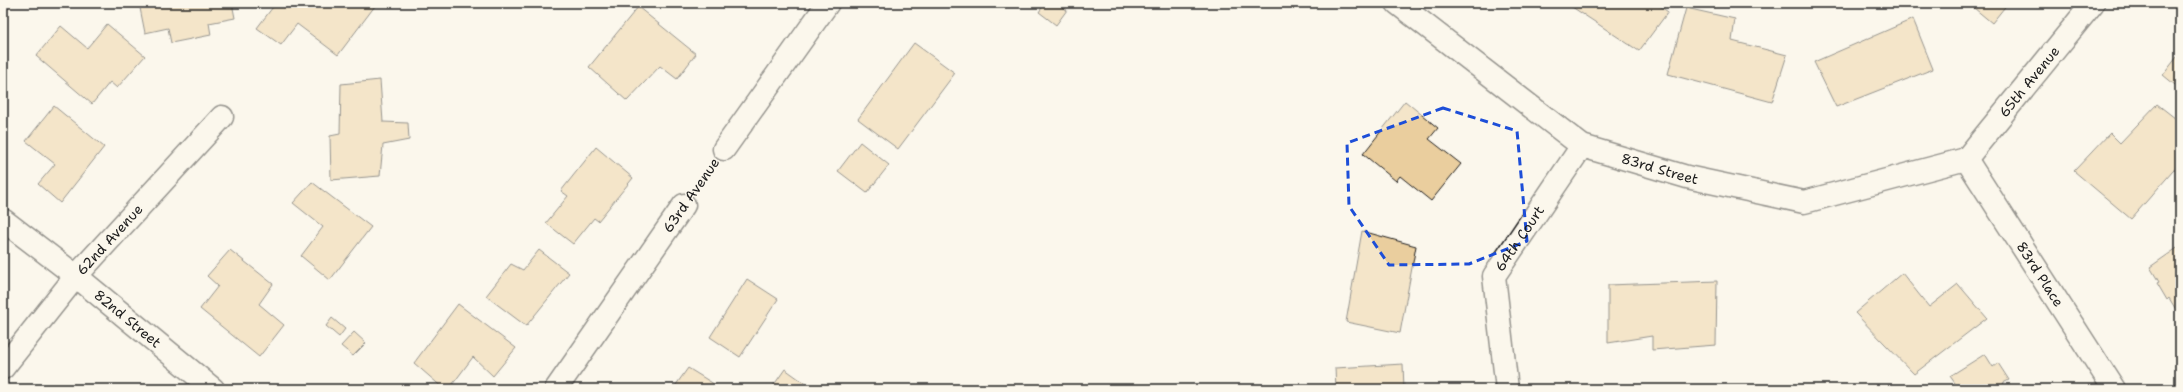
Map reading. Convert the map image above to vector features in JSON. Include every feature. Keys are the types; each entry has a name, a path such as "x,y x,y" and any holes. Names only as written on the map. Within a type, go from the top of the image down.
{"street":[{"name":"63rd Avenue","path":"724,149 828,3"},
{"name":"83rd Street","path":"1397,3 1582,146 1687,177 1804,202 1966,159"},
{"name":"65th Avenue","path":"1966,159 2093,3"},
{"name":"62nd Avenue","path":"3,368 76,276 222,117"},
{"name":"64th Court","path":"1507,389 1494,276 1582,146"},
{"name":"83rd Place","path":"1966,159 2114,389"},
{"name":"63rd Avenue","path":"556,389 684,205"},
{"name":"82nd Street","path":"3,220 76,276 213,389"}],"path":[{"name":"63rd Avenue","path":"684,205 724,149"}],"highlighted area":[{"path":"1443,108 1517,131 1527,241 1469,264 1389,265 1349,206 1347,143"}],"building":[{"path":"139,3 232,3 235,18 209,23 211,35 171,43 168,28 145,33"},
{"path":"276,3 370,3 375,6 338,55 297,24 281,45 257,28"},
{"path":"1045,3 1056,3 1067,10 1056,25 1039,12"},
{"path":"1566,3 1656,3 1668,12 1639,51"},
{"path":"1968,3 2008,3 1992,23"},
{"path":"638,7 696,54 677,79 660,66 627,101 589,67"},
{"path":"1686,8 1735,19 1732,41 1787,55 1772,102 1668,74"},
{"path":"1913,19 1933,69 1836,107 1814,62"},
{"path":"107,24 145,56 117,88 110,82 92,104 36,56 61,26 87,48"},
{"path":"914,43 955,73 898,149 858,119"},
{"path":"2180,53 2180,89 2163,75"},
{"path":"380,80 383,122 408,123 409,140 383,145 380,176 331,180 330,136 340,134 341,84"},
{"path":"1405,101 1438,128 1429,139 1461,164 1431,201 1400,176 1396,181 1363,154"},
{"path":"2157,104 2180,122 2180,163 2131,219 2074,171 2110,133 2120,143"},
{"path":"54,106 104,147 60,203 38,184 55,164 26,141"},
{"path":"860,142 889,165 867,193 838,171"},
{"path":"596,147 633,178 598,221 594,218 573,244 546,223 568,196 561,191"},
{"path":"312,182 371,227 330,280 301,256 323,227 293,203"},
{"path":"1362,231 1416,246 1400,333 1346,322"},
{"path":"2180,246 2180,312 2178,313 2169,298 2167,300 2150,267"},
{"path":"230,250 273,284 259,304 284,325 259,357 200,309 218,286 207,276"},
{"path":"539,250 569,273 526,326 486,296 511,264 523,270"},
{"path":"1902,273 1929,307 1958,284 1987,318 1914,374 1855,313"},
{"path":"747,279 778,299 740,357 710,337"},
{"path":"1717,281 1716,345 1652,350 1652,336 1608,343 1608,285"},
{"path":"458,304 516,348 493,376 473,357 449,389 444,389 414,363"},
{"path":"332,318 345,329 339,337 326,326"},
{"path":"354,332 366,343 353,356 341,346"},
{"path":"1985,354 1993,367 1998,363 2009,380 2003,383 2007,389 1959,389 1950,376"},
{"path":"1403,364 1404,389 1336,389 1335,368"},
{"path":"688,368 722,389 673,389"},
{"path":"785,369 813,389 771,389"}]}
